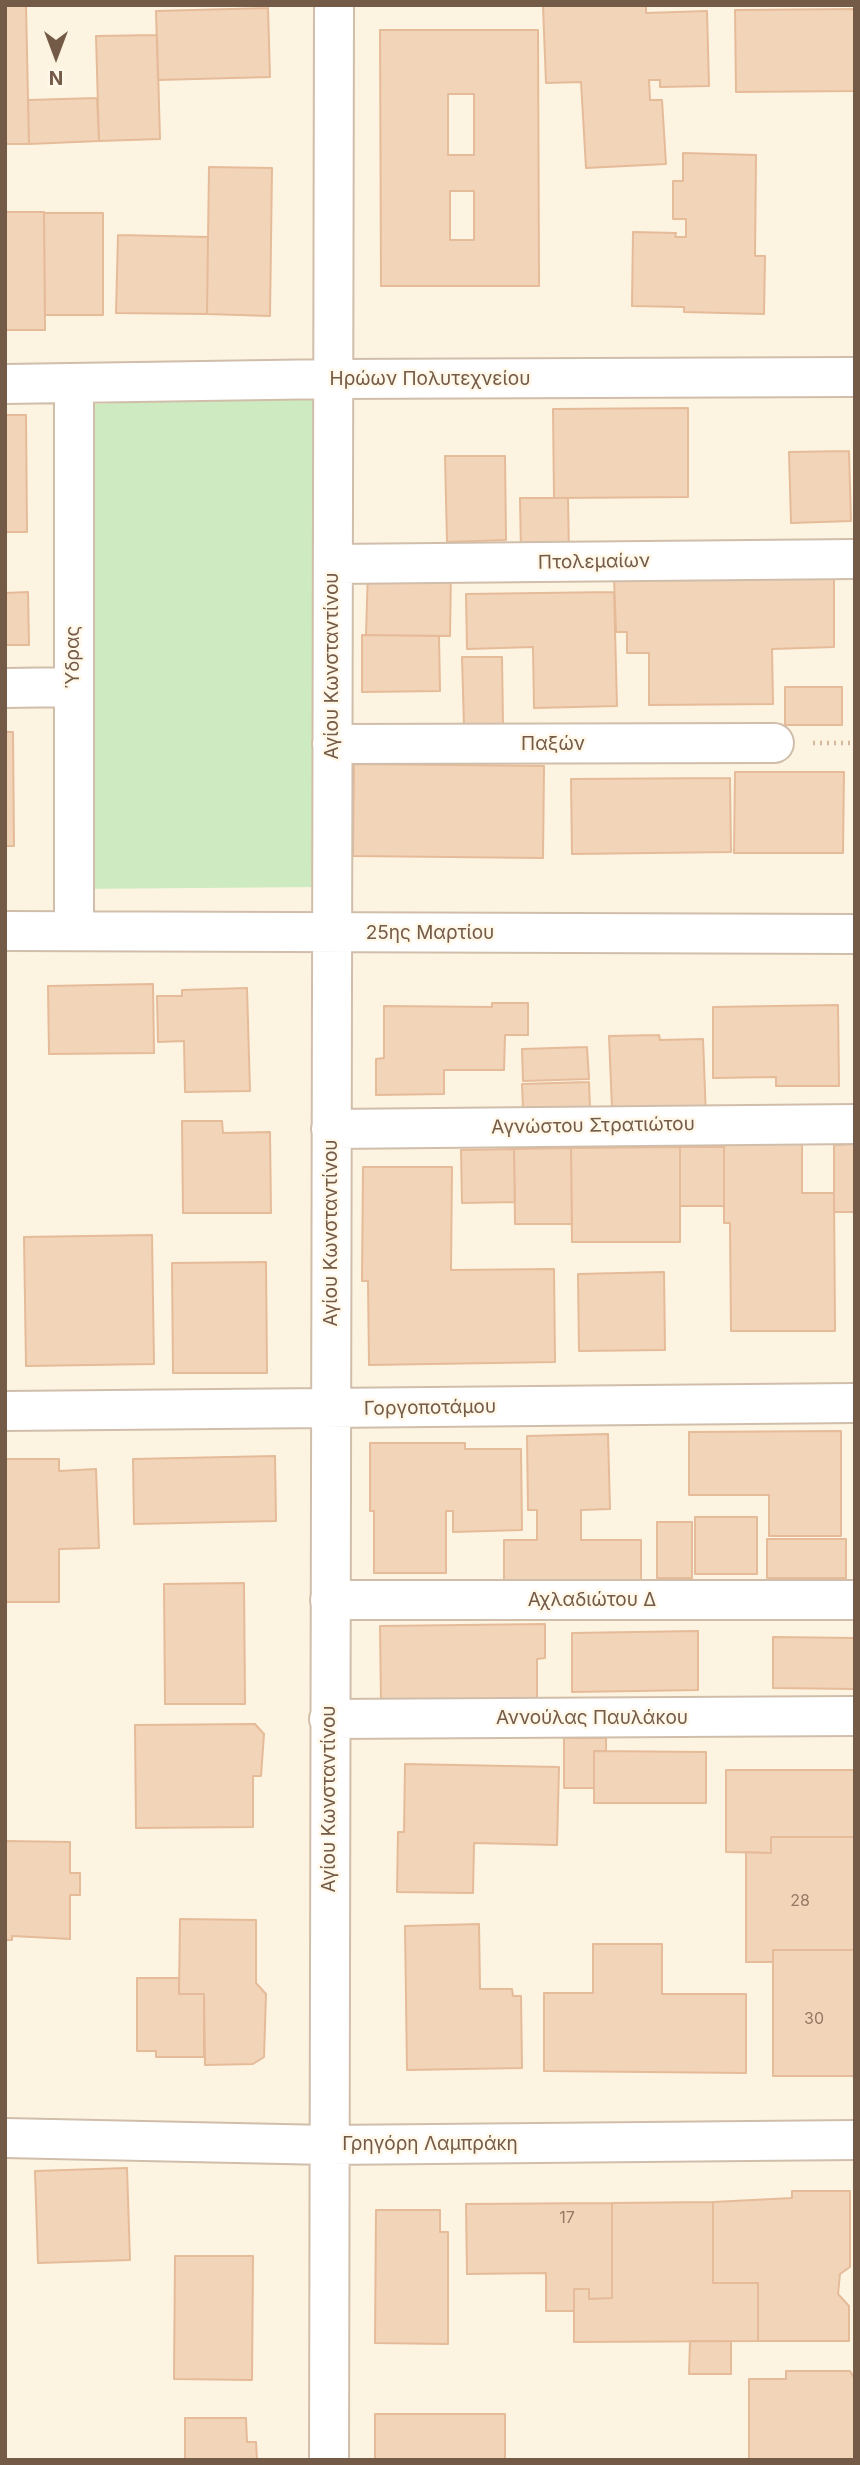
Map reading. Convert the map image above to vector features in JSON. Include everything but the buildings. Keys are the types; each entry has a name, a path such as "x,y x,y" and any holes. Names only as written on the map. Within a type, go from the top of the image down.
{"street":[{"name":"Αγίου Κωνσταντίνου","path":"329,2460 334,5"},
{"name":"Ηρώων Πολυτεχνείου","path":"5,384 333,379 855,377"},
{"name":"Ύδρας","path":"74,384 74,931"},
{"name":"Πτολεμαίων","path":"332,564 855,559"},
{"path":"5,688 73,687"},
{"name":"Παξών","path":"332,744 774,743"},
{"name":"25ης Μαρτίου","path":"5,931 855,934"},
{"name":"Αγνώστου Στρατιώτου","path":"331,1129 855,1124"},
{"name":"Γοργοποτάμου","path":"5,1411 855,1403"},
{"name":"Αχλαδιώτου Δ","path":"330,1600 855,1600"},
{"name":"Αννούλας Παυλάκου","path":"329,1719 855,1716"},
{"name":"Γρηγόρη Λαμπράκη","path":"5,2138 328,2145 855,2140"}],"green space":[{"path":"313,395 318,887 78,889 92,404"}]}
